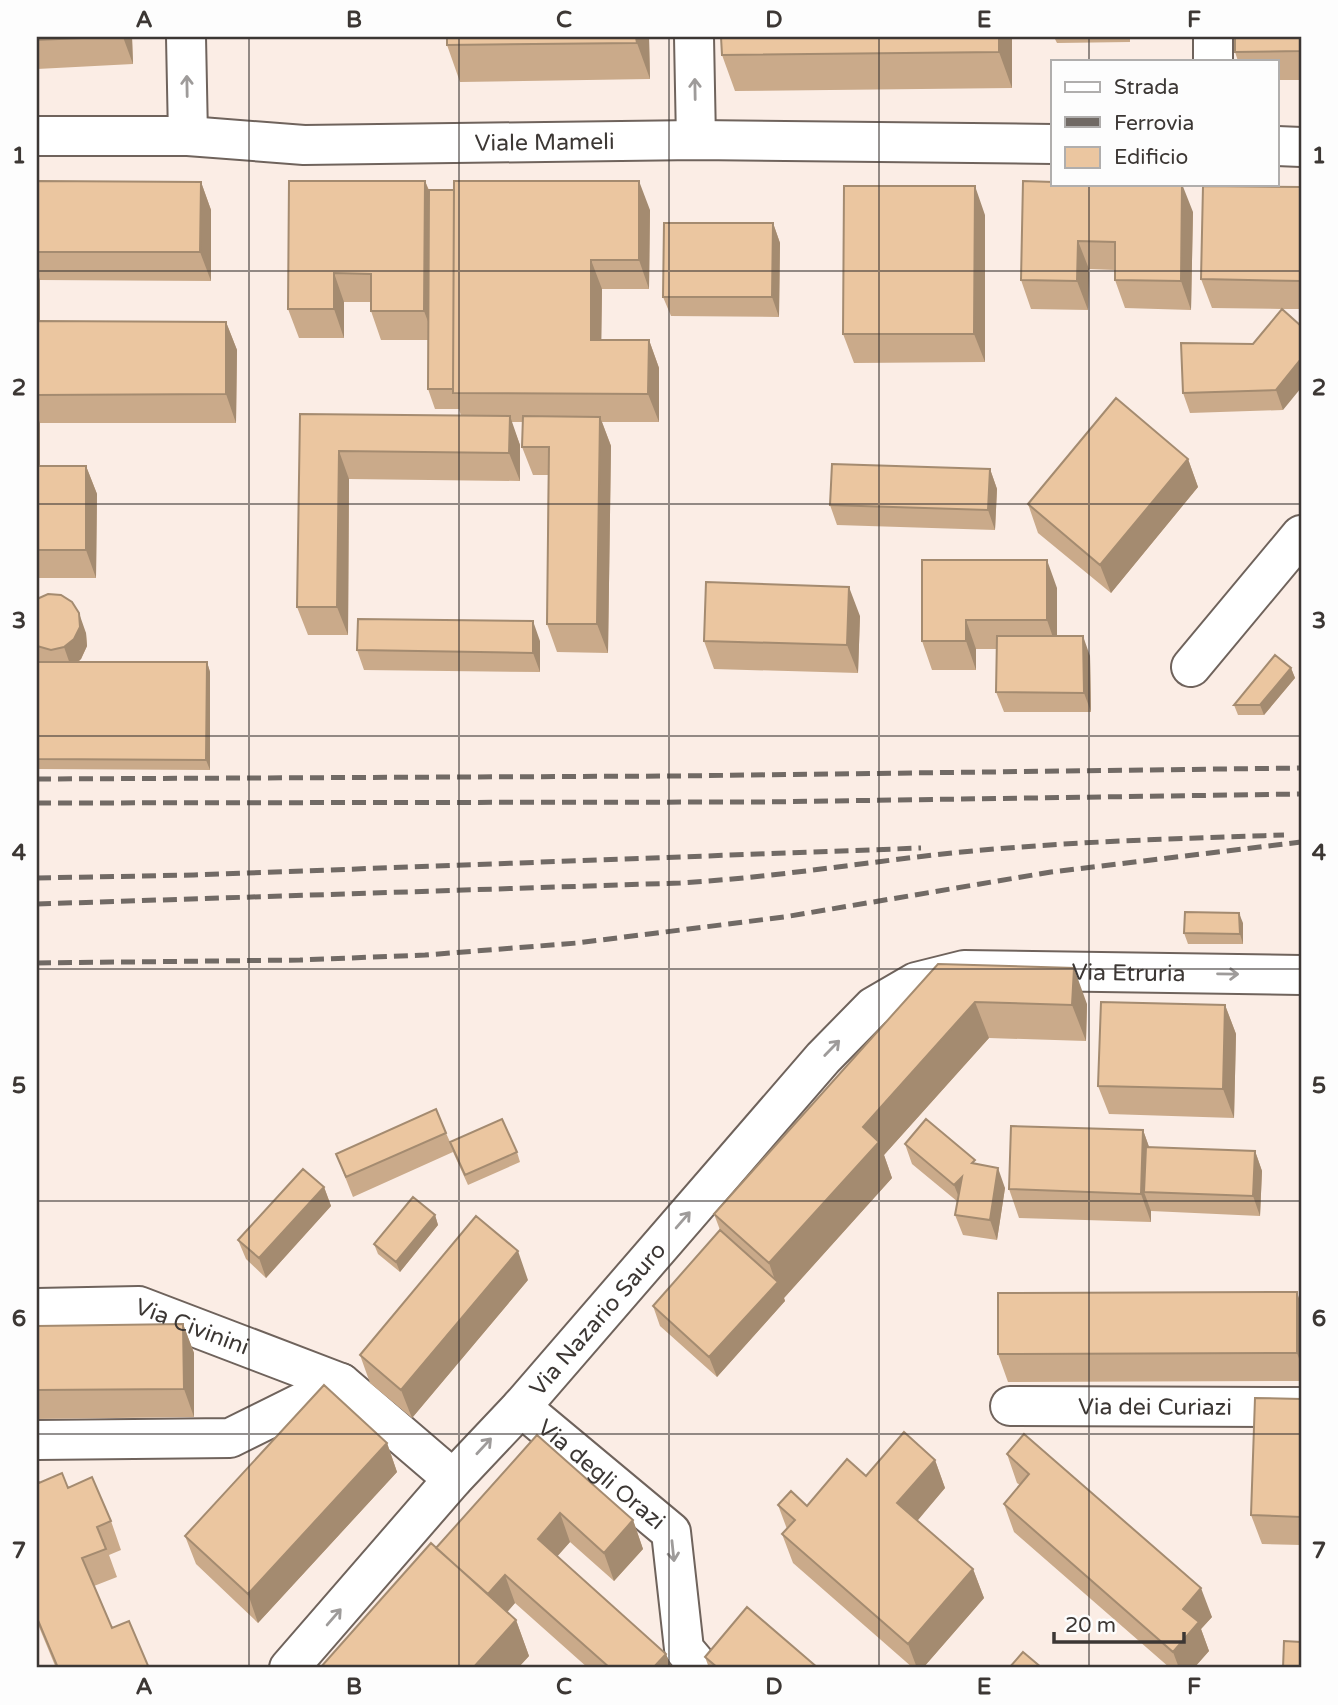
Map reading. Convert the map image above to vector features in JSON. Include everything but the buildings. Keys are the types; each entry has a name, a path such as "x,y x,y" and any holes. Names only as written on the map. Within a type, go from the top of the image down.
{"street":[{"path":"186,37 188,136"},
{"path":"694,37 696,140"},
{"path":"1213,37 1213,60"},
{"name":"Viale Mameli","path":"37,136 188,136 304,145 696,140 1051,144"},
{"path":"1278,146 1301,147"},
{"path":"1191,667 1301,535"},
{"name":"Via Etruria","path":"916,982 964,970 1301,975"},
{"name":"Via Nazario Sauro","path":"289,1668 453,1479 521,1407 823,1058 873,1007 916,982"},
{"name":"Via Civinini","path":"37,1308 139,1307 341,1383 453,1479"},
{"path":"37,1440 230,1438 341,1383"},
{"name":"Via dei Curiazi","path":"1010,1406 1301,1407"},
{"name":"Via degli Orazi","path":"521,1407 671,1532 684,1650 700,1668"}],"railway":[{"path":"37,779 674,776 1301,768"},
{"path":"37,803 762,802 1301,794"},
{"path":"37,904 680,883 1021,847 1284,835"},
{"path":"37,963 300,960 425,955 577,943 784,917 1051,872 1301,842"},
{"path":"37,878 194,875 921,848"}]}
